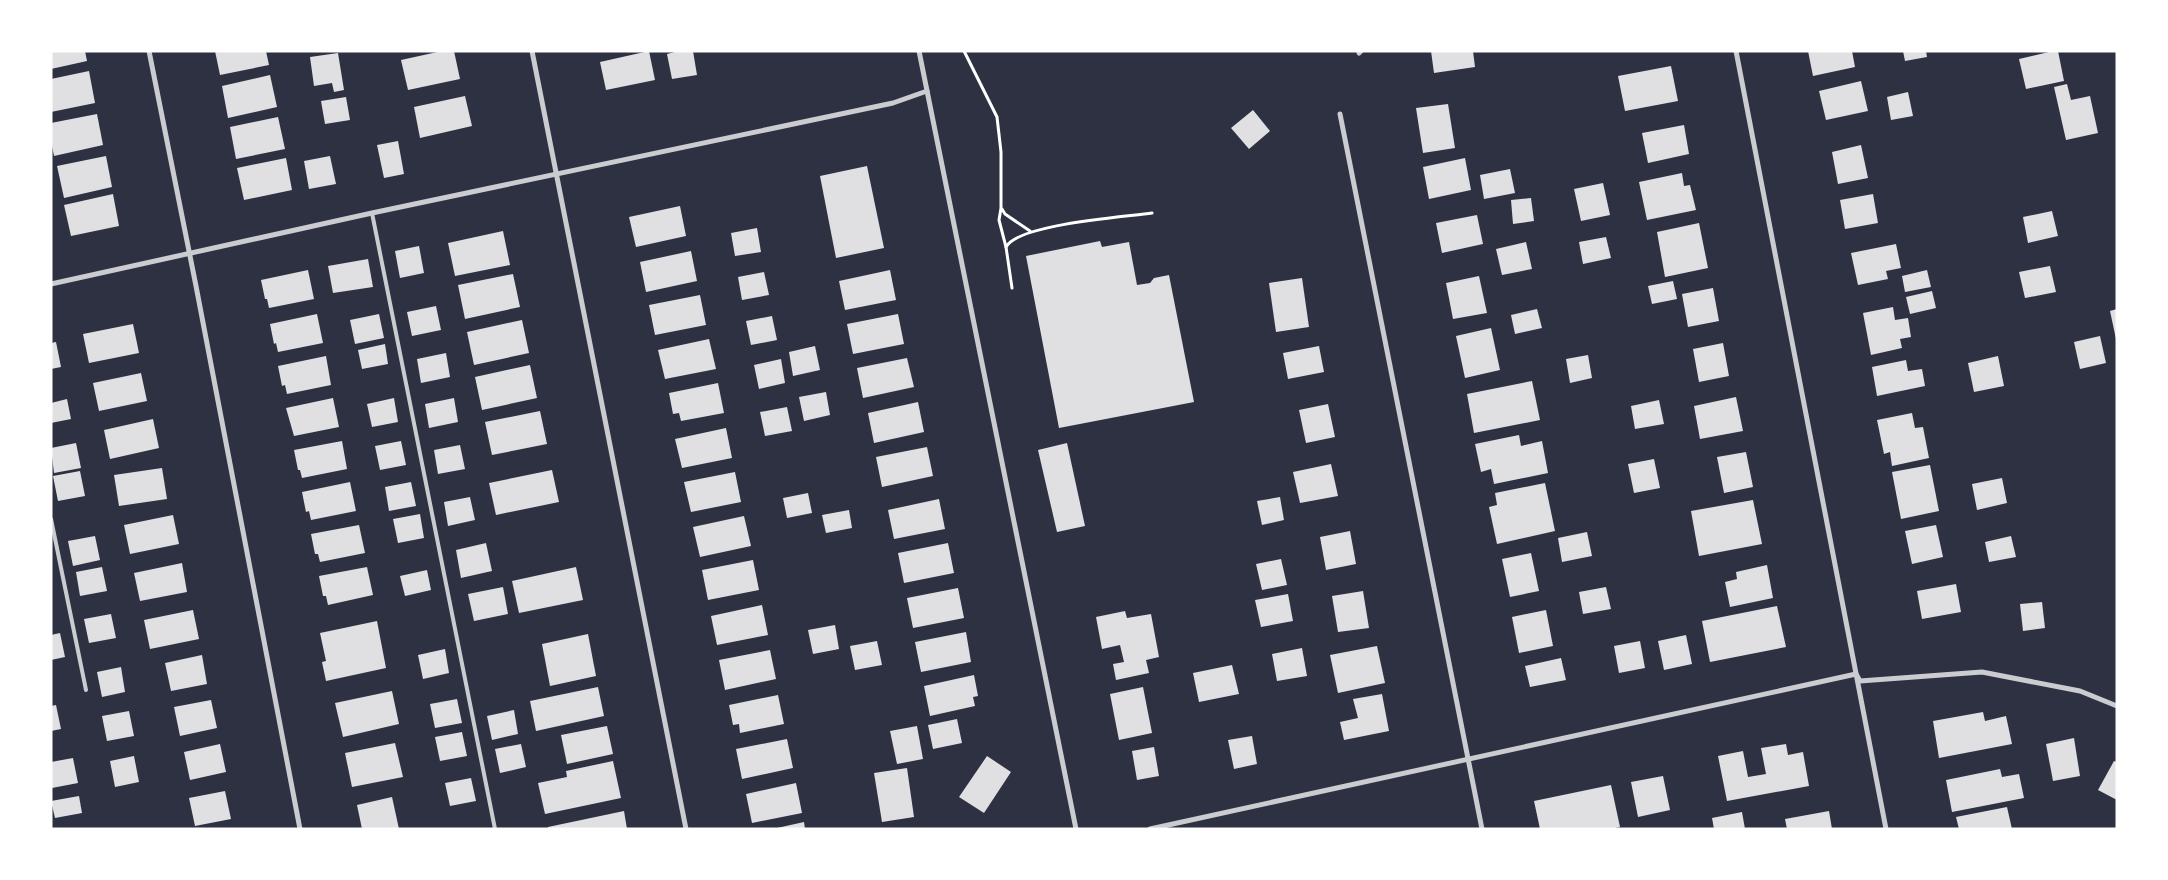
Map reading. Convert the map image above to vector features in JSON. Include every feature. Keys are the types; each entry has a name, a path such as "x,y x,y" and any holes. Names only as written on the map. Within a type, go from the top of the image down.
{"street":[{"path":"149,51 190,254 300,829"},
{"path":"532,51 686,829"},
{"path":"919,51 1076,829"},
{"path":"1736,51 1886,829"},
{"path":"51,284 372,213 893,103 928,91"},
{"path":"1340,114 1482,829"},
{"path":"1856,674 1860,681 1982,672 2080,691 2117,706"},
{"path":"1150,829 1856,674"}],"lane":[{"path":"372,213 494,829"},
{"path":"51,519 86,690"}],"path":[{"path":"964,51 997,117 1001,152 1000,185 1002,208 1000,220 1012,288"},
{"path":"1002,208 1005,214 1031,231"},
{"path":"1006,247 1014,238 1031,231 1152,213"}],"building":[{"path":"51,51 85,51 87,61 51,69"},
{"path":"215,51 266,51 269,65 220,75"},
{"path":"442,51 454,51 460,79 408,90 401,60"},
{"path":"649,51 655,80 606,90 600,62"},
{"path":"679,51 693,51 697,75 672,79 667,54"},
{"path":"1431,51 1473,51 1475,67 1434,73"},
{"path":"1808,51 1852,51 1855,67 1813,76"},
{"path":"1903,51 1926,51 1927,57 1905,61"},
{"path":"2058,51 2064,81 2026,89 2019,59"},
{"path":"338,53 344,90 334,92 332,83 314,86 310,57"},
{"path":"1671,66 1678,101 1625,111 1618,76"},
{"path":"89,71 95,103 51,112 51,79"},
{"path":"270,75 277,107 228,118 222,86"},
{"path":"1861,81 1868,111 1826,120 1819,91"},
{"path":"2067,84 2071,100 2090,96 2098,133 2066,140 2054,87"},
{"path":"1908,92 1913,116 1891,120 1887,97"},
{"path":"465,96 472,126 420,138 414,107"},
{"path":"346,97 350,120 325,124 321,101"},
{"path":"1448,104 1455,148 1423,153 1416,108"},
{"path":"1253,110 1270,131 1249,149 1231,128"},
{"path":"97,114 103,145 54,156 51,141 51,123"},
{"path":"278,117 285,149 236,159 230,127"},
{"path":"1684,125 1689,154 1648,163 1642,133"},
{"path":"398,141 404,174 384,178 377,145"},
{"path":"1861,145 1868,178 1838,184 1832,152"},
{"path":"106,156 112,187 64,198 57,166"},
{"path":"330,156 336,184 309,189 304,161"},
{"path":"286,158 292,190 244,200 237,168"},
{"path":"1465,158 1471,190 1429,199 1423,167"},
{"path":"867,166 884,248 836,258 820,176"},
{"path":"1510,169 1515,193 1484,199 1480,175"},
{"path":"1682,173 1684,186 1690,185 1696,210 1647,220 1639,182"},
{"path":"1603,183 1610,215 1581,221 1574,189"},
{"path":"113,194 119,226 71,236 64,205"},
{"path":"1873,194 1878,223 1845,229 1840,200"},
{"path":"1531,198 1534,221 1513,224 1511,200"},
{"path":"680,206 686,236 636,247 629,217"},
{"path":"2052,211 2058,236 2028,243 2023,217"},
{"path":"1477,215 1483,244 1442,253 1436,223"},
{"path":"1699,223 1708,268 1665,277 1657,232"},
{"path":"757,228 761,252 735,256 731,233"},
{"path":"503,231 510,265 455,276 448,243"},
{"path":"1606,237 1611,258 1583,264 1579,242"},
{"path":"1100,241 1102,247 1129,242 1137,285 1150,283 1154,278 1169,275 1194,402 1059,428 1026,256"},
{"path":"1526,242 1532,269 1502,275 1496,249"},
{"path":"1896,244 1901,268 1886,271 1888,279 1858,285 1851,253"},
{"path":"419,246 424,273 400,278 395,251"},
{"path":"691,251 697,281 646,292 640,262"},
{"path":"368,259 373,287 333,293 328,266"},
{"path":"2050,266 2056,292 2025,298 2019,272"},
{"path":"308,270 314,299 269,308 261,280"},
{"path":"890,270 896,300 845,310 839,281"},
{"path":"1927,270 1931,287 1905,292 1902,276"},
{"path":"764,272 769,295 742,300 738,277"},
{"path":"513,274 520,307 465,319 458,285"},
{"path":"1479,276 1487,313 1453,319 1446,283"},
{"path":"1302,278 1309,327 1276,332 1269,283"},
{"path":"1673,281 1677,299 1652,304 1648,286"},
{"path":"1713,288 1719,321 1688,327 1682,294"},
{"path":"1932,291 1936,308 1910,314 1906,297"},
{"path":"700,295 706,325 655,335 649,305"},
{"path":"436,306 441,330 412,336 407,312"},
{"path":"1893,307 1895,320 1908,318 1911,337 1900,339 1902,348 1871,355 1863,313"},
{"path":"1537,309 1542,328 1515,334 1511,315"},
{"path":"2117,309 2117,339 2116,339 2110,311"},
{"path":"317,314 323,343 278,352 276,343 274,344 270,324"},
{"path":"379,314 384,338 355,344 350,320"},
{"path":"898,314 904,344 853,354 847,324"},
{"path":"772,316 777,340 751,345 746,321"},
{"path":"522,320 529,353 474,365 467,332"},
{"path":"133,324 139,353 89,363 83,334"},
{"path":"1491,328 1500,370 1465,378 1456,336"},
{"path":"2100,336 2106,363 2080,369 2074,342"},
{"path":"709,339 716,369 665,379 658,350"},
{"path":"56,342 61,367 51,369 51,343"},
{"path":"1723,343 1729,376 1699,382 1693,349"},
{"path":"385,344 388,364 362,369 358,350"},
{"path":"815,346 820,370 793,376 789,352"},
{"path":"1319,346 1324,372 1288,379 1283,353"},
{"path":"446,353 450,377 421,383 417,359"},
{"path":"1588,355 1592,378 1570,383 1566,359"},
{"path":"326,356 331,385 287,394 285,385 282,386 278,366"},
{"path":"1998,356 2004,386 1974,392 1968,363"},
{"path":"907,358 914,387 863,398 857,368"},
{"path":"781,359 785,383 759,389 754,365"},
{"path":"1906,360 1908,371 1922,369 1925,386 1877,396 1872,367"},
{"path":"530,365 537,398 482,410 475,377"},
{"path":"141,373 147,401 99,411 93,383"},
{"path":"1532,381 1540,420 1474,433 1467,394"},
{"path":"718,383 724,413 681,421 679,413 673,414 669,393"},
{"path":"826,392 830,415 804,421 799,397"},
{"path":"1736,397 1743,431 1700,439 1694,406"},
{"path":"333,398 339,427 294,436 286,408"},
{"path":"394,398 398,422 372,427 367,404"},
{"path":"454,398 458,422 429,428 425,404"},
{"path":"67,399 71,419 51,423 51,403"},
{"path":"1659,400 1664,424 1635,429 1631,406"},
{"path":"918,402 924,432 874,443 868,413"},
{"path":"1328,404 1335,437 1306,443 1299,410"},
{"path":"787,407 792,431 765,436 760,412"},
{"path":"540,411 547,444 492,455 485,422"},
{"path":"1912,413 1915,428 1923,427 1929,458 1892,466 1890,452 1884,454 1877,420"},
{"path":"153,419 159,448 110,459 104,430"},
{"path":"726,428 732,458 682,468 675,439"},
{"path":"1519,435 1521,446 1542,441 1548,473 1494,484 1491,469 1481,472 1475,444"},
{"path":"342,441 347,469 302,478 300,470 298,470 294,450"},
{"path":"401,441 406,465 380,470 375,446"},
{"path":"76,443 81,468 54,473 51,448"},
{"path":"1067,443 1085,526 1057,532 1038,450"},
{"path":"460,445 465,469 438,474 434,450"},
{"path":"927,447 933,476 882,487 876,457"},
{"path":"1746,452 1753,487 1724,493 1717,457"},
{"path":"1654,459 1660,488 1634,493 1628,464"},
{"path":"1331,464 1338,496 1300,503 1293,472"},
{"path":"1930,465 1939,511 1901,519 1892,472"},
{"path":"162,468 167,499 119,506 114,475"},
{"path":"552,470 559,502 496,515 489,483"},
{"path":"80,471 85,496 58,501 53,476"},
{"path":"735,472 741,502 691,512 684,482"},
{"path":"2002,478 2007,503 1977,510 1972,484"},
{"path":"350,482 356,511 311,520 309,511 306,512 302,492"},
{"path":"411,482 416,506 389,511 385,487"},
{"path":"1545,483 1555,531 1497,544 1489,507 1497,505 1495,493"},
{"path":"808,493 812,513 787,518 783,498"},
{"path":"470,497 475,520 448,526 444,502"},
{"path":"1280,497 1284,520 1262,525 1257,501"},
{"path":"939,499 945,529 894,539 888,510"},
{"path":"1753,500 1762,544 1699,556 1691,511"},
{"path":"849,510 852,528 826,533 822,515"},
{"path":"420,514 424,538 398,543 393,519"},
{"path":"173,515 179,544 130,554 124,525"},
{"path":"744,516 751,546 700,557 693,527"},
{"path":"359,525 365,553 320,562 318,554 315,554 311,534"},
{"path":"1936,525 1943,557 1912,564 1905,531"},
{"path":"1350,531 1356,564 1326,570 1320,537"},
{"path":"1587,532 1592,556 1562,562 1558,538"},
{"path":"95,536 100,560 73,566 68,541"},
{"path":"2011,536 2016,557 1989,562 1985,542"},
{"path":"486,543 492,571 461,578 456,550"},
{"path":"948,543 954,573 904,583 898,553"},
{"path":"1531,553 1539,591 1510,597 1502,559"},
{"path":"1281,559 1287,585 1262,590 1256,564"},
{"path":"753,560 759,590 708,600 702,570"},
{"path":"182,563 187,592 140,601 134,573"},
{"path":"1767,565 1773,598 1730,607 1725,582 1737,579 1736,572"},
{"path":"102,567 107,591 80,596 76,572"},
{"path":"367,567 373,595 328,605 326,596 323,596 319,576"},
{"path":"576,567 583,600 519,613 512,581"},
{"path":"427,570 431,590 405,596 400,576"},
{"path":"1956,584 1961,612 1922,619 1917,591"},
{"path":"503,587 508,614 474,621 468,594"},
{"path":"1606,587 1611,609 1583,614 1579,592"},
{"path":"958,588 964,618 913,628 907,598"},
{"path":"1363,591 1369,628 1338,632 1332,596"},
{"path":"1288,594 1293,621 1261,627 1255,600"},
{"path":"2042,602 2045,628 2023,631 2020,604"},
{"path":"762,605 768,635 717,645 711,616"},
{"path":"1777,606 1786,647 1710,662 1702,621"},
{"path":"193,610 199,639 150,649 144,620"},
{"path":"1546,610 1553,646 1519,653 1512,617"},
{"path":"1125,611 1127,618 1151,614 1159,657 1146,660 1149,673 1116,680 1113,664 1124,662 1120,645 1102,649 1096,617"},
{"path":"111,614 116,638 89,643 84,619"},
{"path":"377,621 386,668 326,681 322,662 326,661 320,633"},
{"path":"835,625 839,649 813,654 808,630"},
{"path":"966,632 971,662 921,672 915,642"},
{"path":"60,633 65,657 51,660 51,635"},
{"path":"588,634 596,676 550,686 542,644"},
{"path":"1686,635 1692,664 1664,670 1658,641"},
{"path":"877,641 882,665 855,670 850,646"},
{"path":"1640,641 1645,668 1619,673 1614,646"},
{"path":"1377,646 1385,683 1338,693 1330,655"},
{"path":"1302,648 1307,676 1277,681 1272,654"},
{"path":"445,649 449,673 423,679 418,655"},
{"path":"770,650 776,679 725,690 719,660"},
{"path":"202,655 207,684 171,691 165,663"},
{"path":"1561,658 1566,680 1530,687 1525,666"},
{"path":"1232,665 1239,694 1199,702 1193,673"},
{"path":"121,667 125,692 102,697 97,672"},
{"path":"974,675 978,696 973,697 975,706 930,716 924,686"},
{"path":"598,687 604,716 536,731 530,701"},
{"path":"1143,687 1152,733 1119,740 1110,694"},
{"path":"392,691 399,724 343,737 335,703"},
{"path":"1382,694 1389,731 1344,740 1340,722 1358,718 1353,699"},
{"path":"778,695 784,724 740,733 739,724 733,725 729,705"},
{"path":"457,699 462,723 435,728 430,704"},
{"path":"211,700 217,728 180,736 174,707"},
{"path":"56,705 61,729 51,731 51,706"},
{"path":"514,710 518,734 492,740 487,716"},
{"path":"129,711 134,736 107,741 102,716"},
{"path":"1983,712 1985,721 2006,716 2012,744 1939,758 1933,721"},
{"path":"957,719 962,743 933,749 928,725"},
{"path":"607,726 613,754 567,764 561,735"},
{"path":"917,726 923,759 897,764 890,731"},
{"path":"462,732 467,756 440,761 435,737"},
{"path":"1252,736 1257,764 1234,769 1228,740"},
{"path":"2074,738 2080,776 2053,781 2046,744"},
{"path":"787,739 793,768 742,779 736,749"},
{"path":"395,743 403,777 352,787 345,753"},
{"path":"220,744 226,772 190,780 184,752"},
{"path":"521,744 526,767 500,773 495,749"},
{"path":"1786,744 1788,755 1803,752 1809,786 1727,801 1718,756 1743,751 1748,777 1766,774 1761,748"},
{"path":"1154,747 1159,776 1137,780 1132,751"},
{"path":"134,756 139,782 115,787 110,761"},
{"path":"987,756 1011,772 984,813 959,797"},
{"path":"73,758 78,783 52,788 51,762"},
{"path":"613,761 621,798 545,814 538,783 567,777 566,771"},
{"path":"2114,761 2117,762 2117,800 2098,790"},
{"path":"907,768 914,817 882,822 874,773"},
{"path":"2000,769 2002,777 2019,774 2024,798 1952,812 1946,780"},
{"path":"1663,776 1670,810 1638,817 1631,782"},
{"path":"471,778 476,801 450,806 445,783"},
{"path":"796,783 802,813 752,823 746,794"},
{"path":"1611,785 1620,827 1610,829 1540,829 1534,801"},
{"path":"225,791 231,819 195,826 189,798"},
{"path":"79,796 82,813 55,818 51,801"},
{"path":"392,797 399,829 362,829 357,805"},
{"path":"2007,807 2012,829 1959,829 1956,817"},
{"path":"624,811 627,829 548,829 548,827"},
{"path":"1829,811 1832,829 1787,829 1785,819"},
{"path":"1742,812 1745,829 1714,829 1712,818"},
{"path":"804,822 805,829 777,829 777,828"}]}
